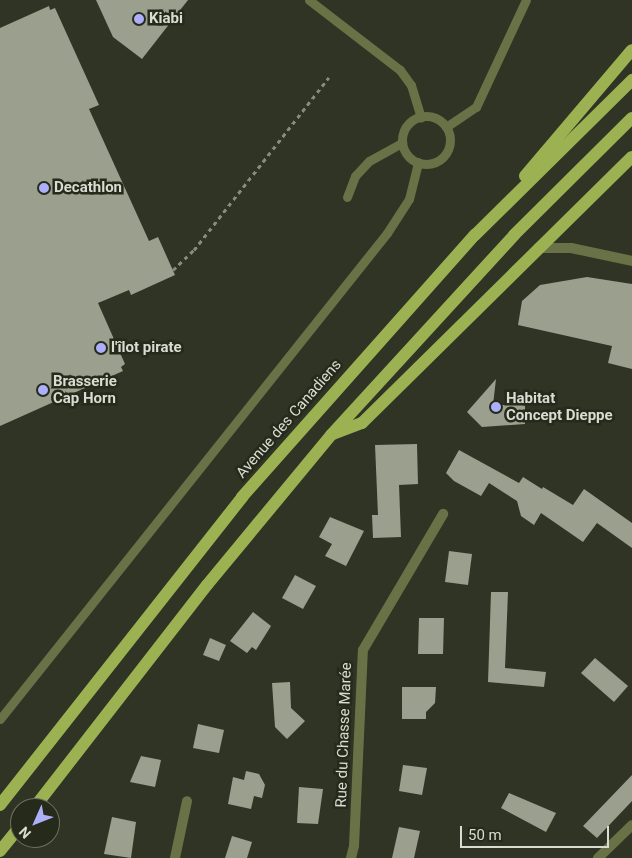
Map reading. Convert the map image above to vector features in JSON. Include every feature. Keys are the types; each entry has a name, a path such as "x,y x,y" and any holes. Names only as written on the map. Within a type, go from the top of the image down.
{"main road":[{"path":"475,235 632,50"},
{"name":"Avenue des Canadiens","path":"0,805 242,497 475,235 632,80"},
{"path":"42,798 207,585 331,435 514,235 632,118"},
{"path":"331,435 362,423 632,157"},
{"path":"0,851 10,838"}],"street":[{"path":"538,248 570,248 632,262"},
{"name":"Rue du Chasse Marée","path":"351,858 354,846 363,650 443,514"},
{"path":"175,858 187,801"},
{"path":"598,858 632,825"}],"lane":[{"path":"309,0 400,70 411,85 421,117"},
{"path":"446,127 476,107 526,0"},
{"path":"421,117 435,118 446,127 450,141 444,155 432,163 418,162 406,154 402,143 406,126 421,117"},
{"path":"347,198 355,176 368,160 402,143"},
{"path":"0,719 387,234 409,199 418,162"}],"path":[{"path":"173,270 194,250 328,77"}],"building":[{"name":"Kiabi","path":"96,0 188,0 142,59 113,37"},
{"path":"49,6 50,10 55,8 99,105 89,109 149,241 158,237 175,275 131,295 129,290 98,303 125,364 121,367 123,371 0,426 0,28"},
{"path":"587,277 632,284 632,369 608,363 612,346 518,325 522,301 540,285"},
{"path":"496,379 493,405 525,405 525,424 482,427 467,412"},
{"path":"417,444 418,484 399,485 401,537 373,538 372,515 378,515 375,445"},
{"path":"459,450 519,483 523,477 573,505 584,489 632,523 632,548 597,523 583,542 541,513 534,525 521,516 517,501 489,483 481,496 454,481 446,473"},
{"path":"330,517 364,531 346,566 325,556 332,544 319,537"},
{"path":"449,551 472,554 468,585 445,582"},
{"path":"295,575 316,586 303,609 282,598"},
{"path":"491,592 508,592 505,668 546,672 544,687 488,682"},
{"path":"253,612 271,626 256,650 252,647 247,653 230,641"},
{"path":"419,618 444,618 443,654 418,654"},
{"path":"210,638 226,645 219,661 203,655"},
{"path":"595,658 628,686 614,702 581,673"},
{"path":"290,682 291,708 305,721 287,739 275,727 272,683"},
{"path":"402,687 436,687 435,703 426,712 426,719 402,719"},
{"path":"198,724 224,730 219,753 193,748"},
{"path":"141,756 161,760 155,787 130,782"},
{"path":"403,765 427,768 422,795 399,791"},
{"path":"246,771 259,774 265,785 262,798 254,796 251,809 228,804 233,777 244,780"},
{"path":"632,775 632,801 597,838 583,826"},
{"path":"299,787 323,789 318,824 297,823"},
{"path":"509,793 556,813 546,832 501,808"},
{"path":"112,817 136,822 131,858 104,854"},
{"path":"399,827 420,831 414,858 392,858"},
{"path":"232,836 252,842 247,858 225,858"}],"place":[{"name":"Kiabi","path":"139,19"},
{"name":"Decathlon","path":"44,188"},
{"name":"l'îlot pirate","path":"101,348"},
{"name":"Brasserie Cap Horn","path":"43,390"},
{"name":"Habitat Concept Dieppe","path":"496,407"}]}
